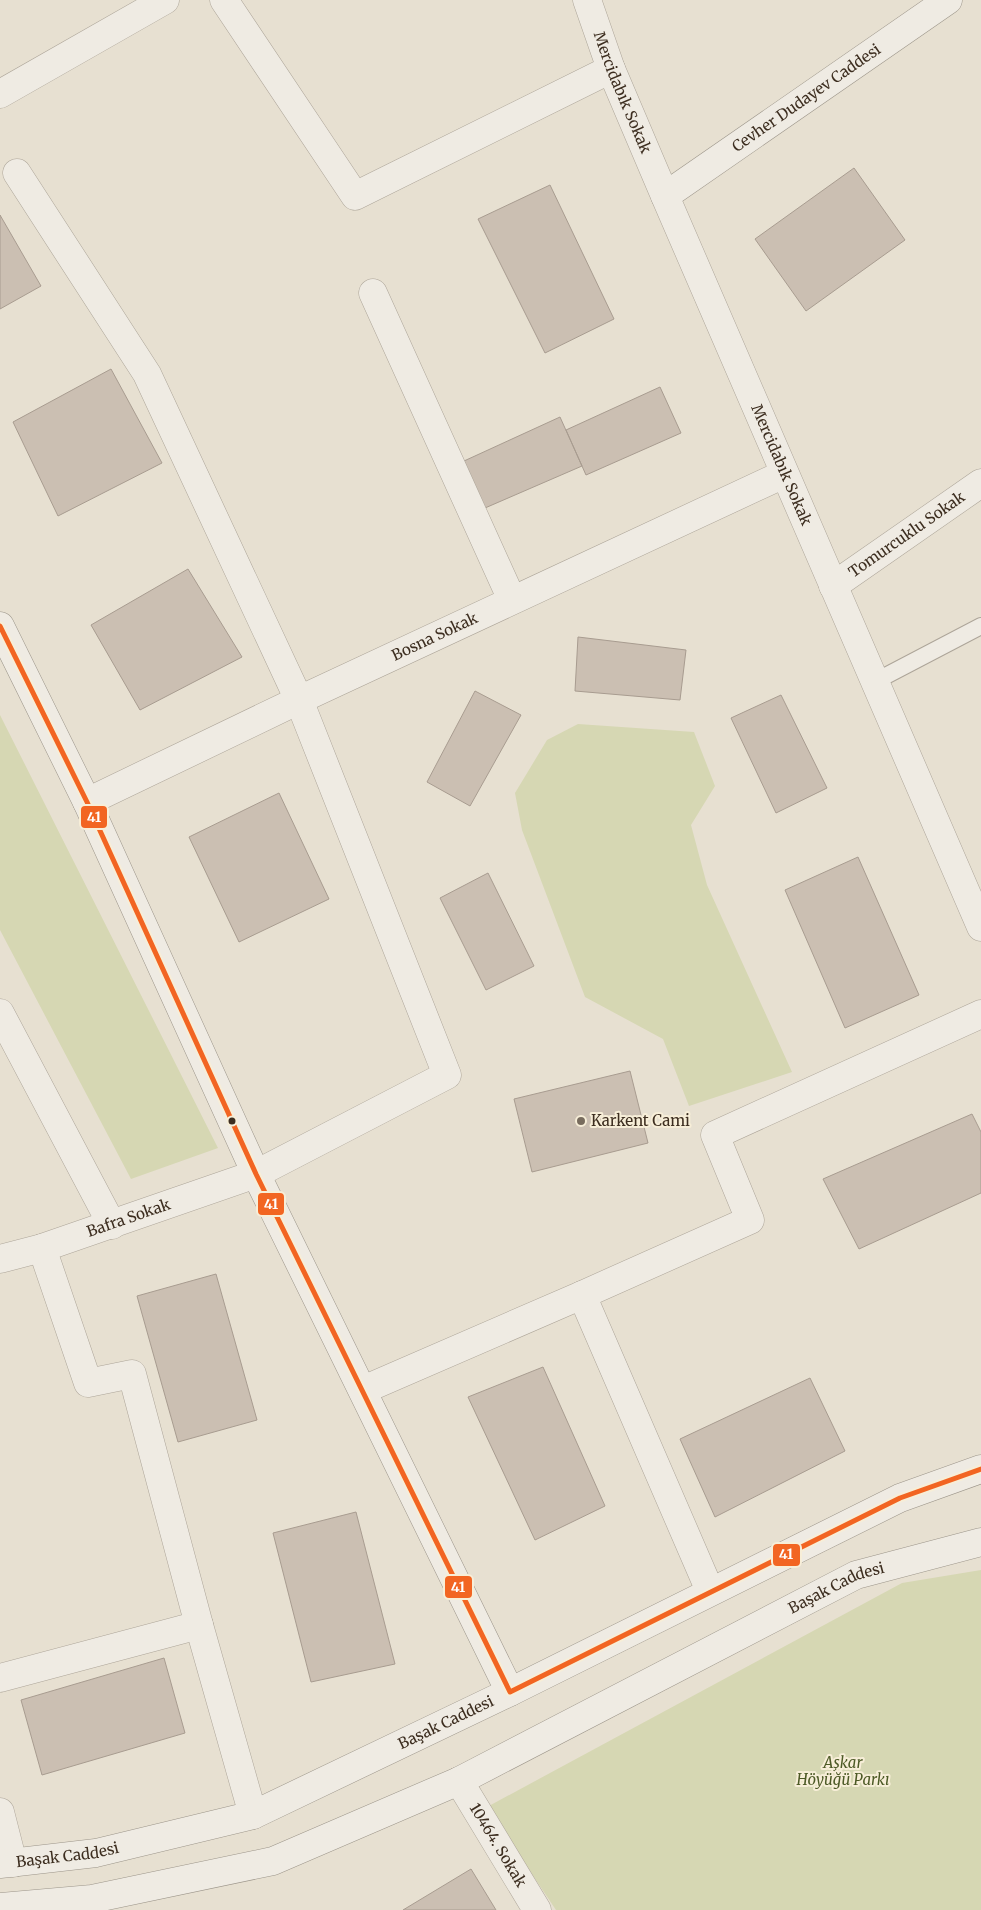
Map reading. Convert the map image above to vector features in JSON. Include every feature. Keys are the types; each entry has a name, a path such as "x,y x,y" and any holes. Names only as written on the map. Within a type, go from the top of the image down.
{"street":[{"path":"0,94 166,0"},
{"path":"224,0 355,196 611,69"},
{"name":"Mercidabık Sokak","path":"587,0 611,69 784,474 981,927"},
{"name":"Cevher Dudayev Caddesi","path":"665,196 948,0"},
{"path":"17,172 147,374 299,700"},
{"path":"373,293 512,600"},
{"name":"Bosna Sokak","path":"87,802 299,700 784,474"},
{"name":"Tomurcuklu Sokak","path":"833,586 981,483"},
{"path":"0,626 87,802 256,1174 510,1692"},
{"name":"Bafra Sokak","path":"0,1259 42,1248 112,1225 256,1174 446,1075 299,700"},
{"path":"0,1013 112,1225"},
{"path":"363,1390 750,1220 715,1135 981,1014"},
{"path":"42,1248 88,1384 132,1374 199,1625 253,1815"},
{"path":"582,1295 710,1591"},
{"name":"Başak Caddesi","path":"6,1864 96,1853 253,1815 510,1692 900,1498 981,1469"},
{"name":"Başak Caddesi","path":"0,1907 92,1899 273,1861 459,1781 856,1576 981,1542"},
{"path":"0,1678 199,1625"},
{"name":"10464. Sokak","path":"459,1781 537,1910"},
{"path":"0,1812 6,1864"}],"lane":[{"path":"874,682 981,626"}],"green space":[{"path":"0,715 218,1148 131,1179 0,930"},
{"path":"578,724 694,732 715,786 691,825 707,885 792,1072 689,1106 663,1039 585,997 522,830 515,793 547,740"},
{"name":"Aşkar Höyüğü Parkı","path":"981,1570 981,1910 556,1910 487,1807 902,1583"}],"building":[{"path":"854,168 905,240 806,311 755,239"},
{"path":"550,185 614,319 545,353 478,219"},
{"path":"0,215 41,286 0,309"},
{"path":"111,369 162,463 58,516 13,422"},
{"path":"660,387 681,433 586,475 566,430"},
{"path":"560,417 582,466 485,508 464,461"},
{"path":"188,569 242,657 140,710 91,625"},
{"path":"578,637 686,650 680,700 575,691"},
{"path":"475,691 521,715 470,806 427,782"},
{"path":"781,695 827,788 776,813 731,718"},
{"path":"279,793 329,899 239,942 189,837"},
{"path":"858,857 919,995 845,1028 785,890"},
{"path":"488,873 534,966 486,990 440,898"},
{"name":"Karkent Cami","path":"630,1071 648,1143 532,1172 514,1099"},
{"path":"972,1114 981,1132 981,1193 859,1249 823,1179"},
{"path":"216,1274 257,1420 178,1442 137,1296"},
{"path":"543,1367 605,1506 535,1540 468,1397"},
{"path":"810,1378 845,1451 715,1517 680,1439"},
{"path":"356,1512 395,1664 311,1682 273,1533"},
{"path":"164,1658 185,1733 42,1775 21,1700"},
{"path":"471,1869 496,1910 403,1910"}],"transit line":[{"name":"41","path":"0,626 87,802 256,1174 510,1692 900,1498 981,1469"}],"place":[{"name":"Karkent Cami","path":"581,1121"}]}
